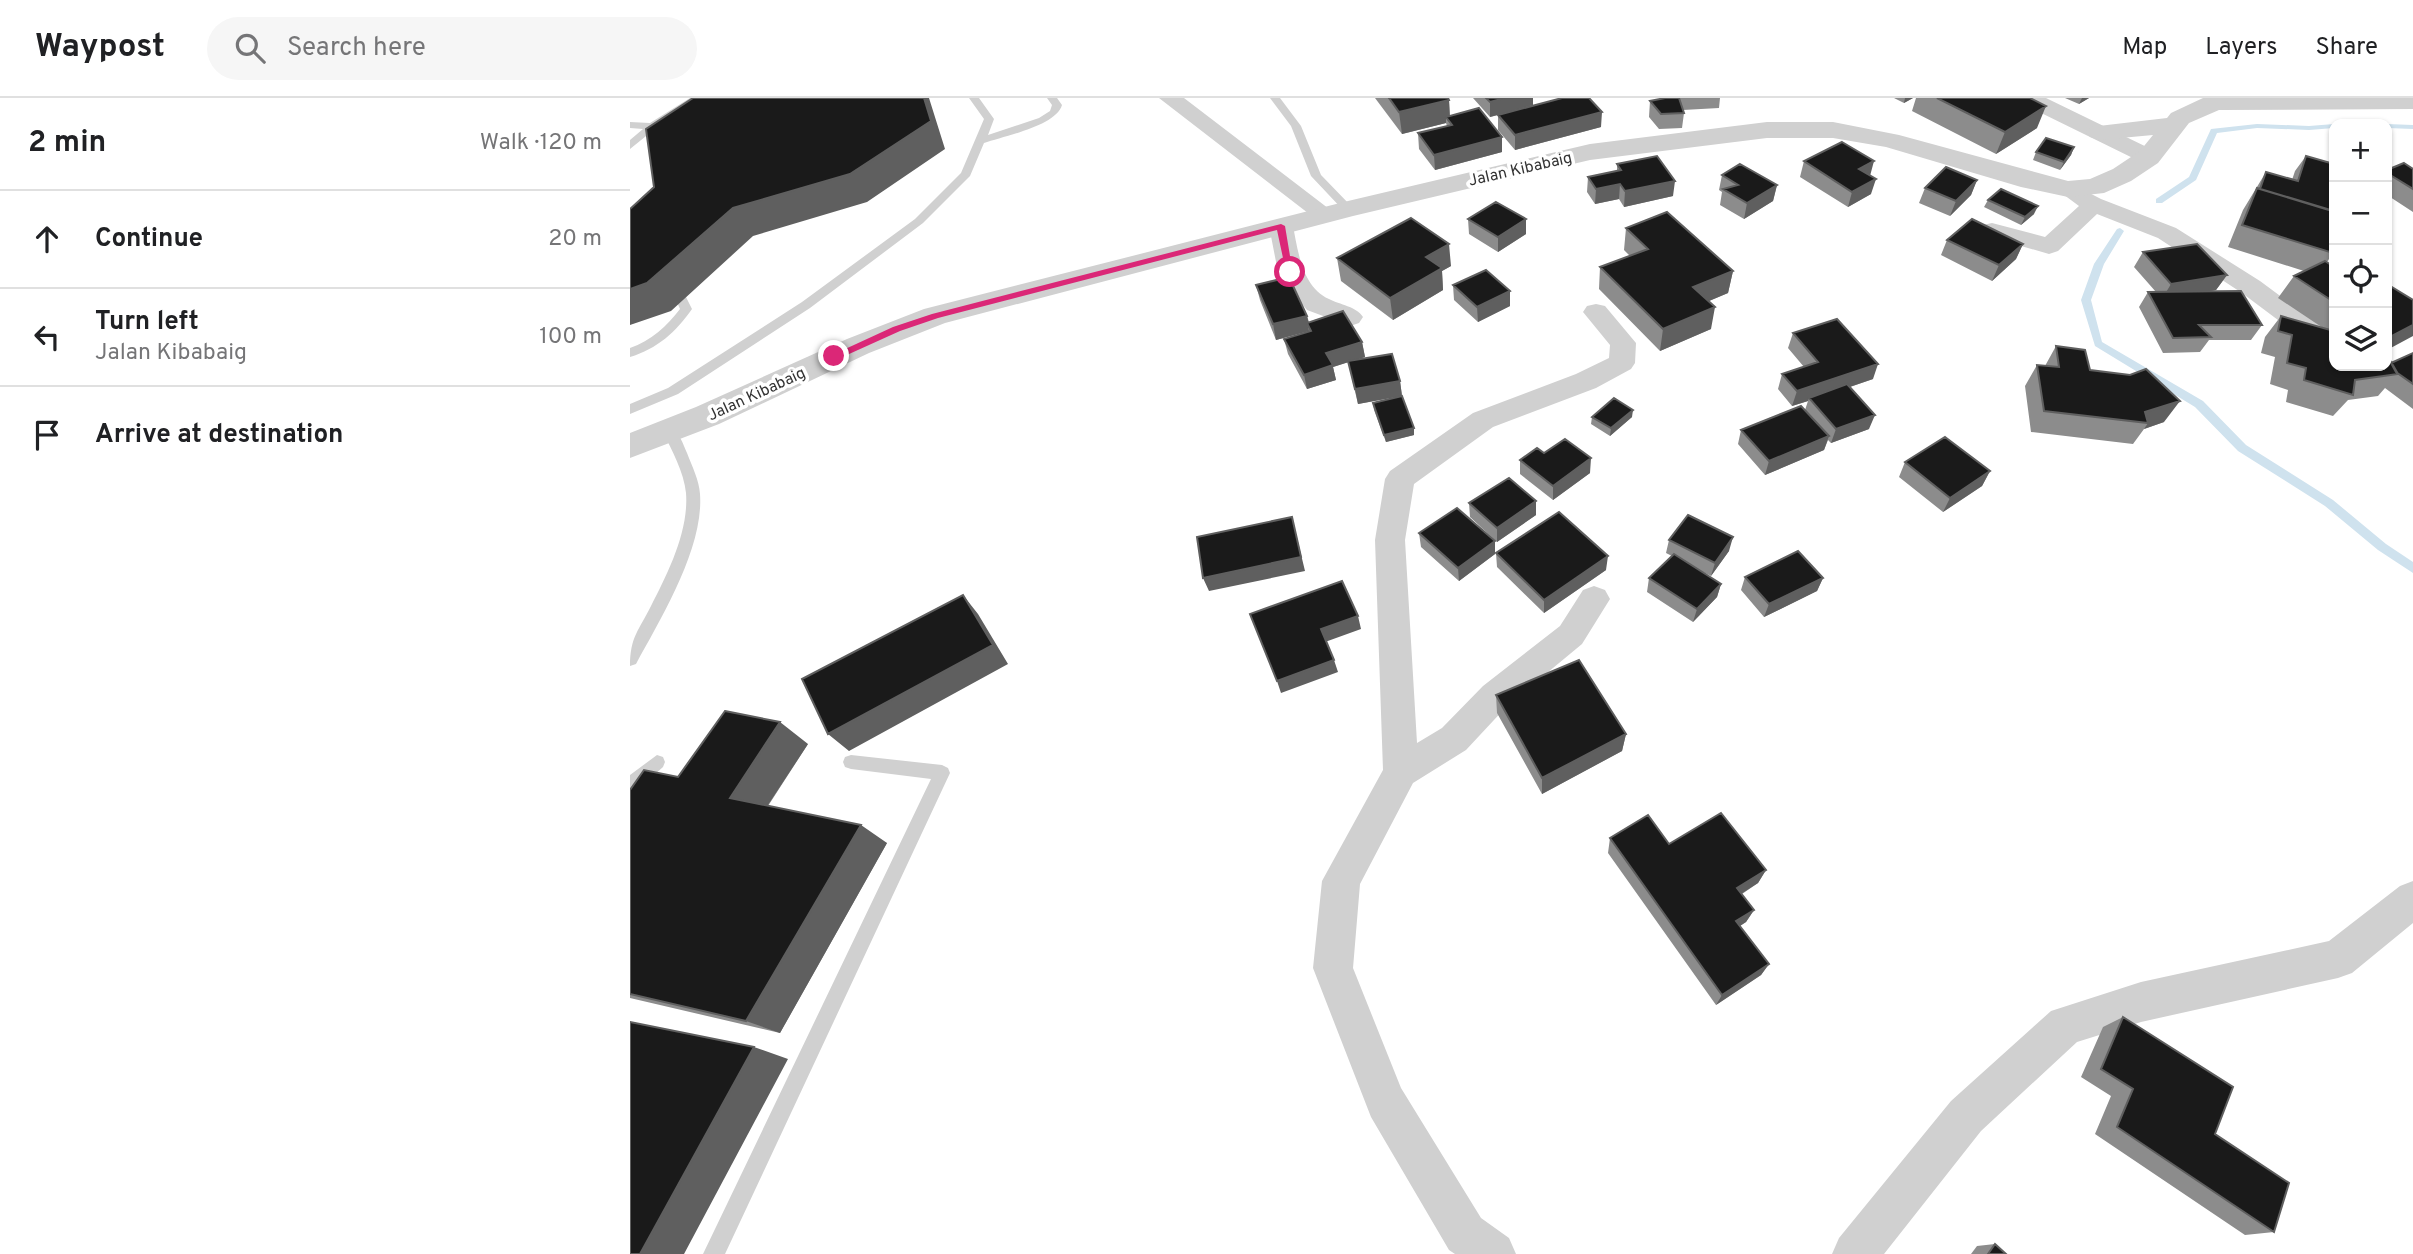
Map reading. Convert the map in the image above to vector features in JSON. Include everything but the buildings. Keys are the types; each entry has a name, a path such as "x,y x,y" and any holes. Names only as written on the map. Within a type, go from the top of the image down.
{"street":[{"path":"1171,98 1337,212"},
{"path":"2029,98 2149,157"},
{"name":"Jalan Kibabaig","path":"630,446 670,432 870,340 922,320 1281,226 1590,152 1767,130 1833,130 1861,133 2030,181 2068,189 2106,183 2149,157 2174,125 2189,112 2213,100 2317,104 2413,102"},
{"path":"2099,132 2174,125"},
{"path":"2068,189 2093,204 2167,233 2250,287 2329,345"},
{"path":"1992,230 2049,246 2082,218 2093,204"},
{"path":"1281,226 1290,272 1316,304 1350,317"},
{"path":"1401,772 1390,540 1399,479 1483,420 1586,381 1622,363 1623,343 1596,312"},
{"path":"1493,1254 1465,1234 1386,1102 1333,968 1341,881 1401,772 1454,739 1495,696 1571,635 1594,599"},
{"path":"1855,1254 1966,1116 2065,1025 2141,1002 2338,959 2413,899"}],"lane":[{"path":"630,146 652,126 697,98"},
{"path":"630,409 673,391 795,313 919,221 966,174 989,119 974,98"},
{"path":"980,141 1043,120 1055,112 1057,105 1052,98"},
{"path":"1275,98 1296,126 1316,176 1337,212"},
{"path":"630,125 652,126"},
{"path":"630,353 643,349 672,329 686,309 682,300"},
{"path":"630,659 636,640 684,548 693,519 694,496 690,479 670,432"},
{"path":"630,786 657,762"},
{"path":"714,1254 942,773 851,762"}],"waterway":[{"path":"2159,201 2193,178 2214,131 2257,126 2329,126"},
{"path":"2392,126 2413,127"},
{"path":"2120,231 2099,264 2086,300 2098,344 2199,404 2242,448 2329,503 2382,547 2413,568"}],"route":[{"path":"834,356 896,329 935,316 1281,226 1290,272"}]}
